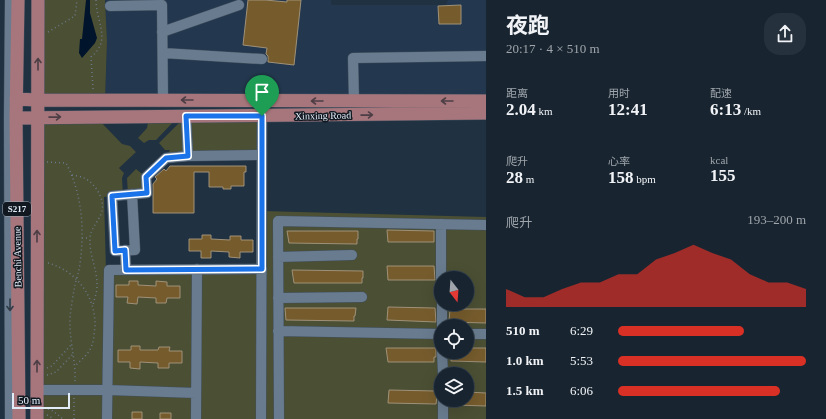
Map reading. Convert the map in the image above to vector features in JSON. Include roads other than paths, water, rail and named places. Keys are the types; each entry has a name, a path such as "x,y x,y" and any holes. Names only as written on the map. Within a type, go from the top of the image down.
{"main road":[{"name":"Benchi Avenue","path":"18,0 14,92 16,118 19,419"},
{"name":"Benchi Avenue","path":"37,419 38,0"},
{"name":"Xinxing Road","path":"14,92 38,100 486,101"},
{"name":"Xinxing Road","path":"16,118 486,114"}],"street":[{"path":"10,0 14,92 10,419"},
{"path":"110,6 162,5 163,100"},
{"path":"162,32 239,5"},
{"path":"162,53 262,59"},
{"path":"354,101 354,58 486,56"},
{"path":"186,116 188,156"},
{"path":"261,419 262,116"},
{"path":"132,194 135,250 115,251 112,196 132,194 147,193 146,177 166,158 188,156 262,155"},
{"path":"279,419 278,221 486,225"},
{"path":"440,224 441,271"},
{"path":"125,250 126,270"},
{"path":"278,256 352,255"},
{"path":"196,419 197,269"},
{"path":"107,419 109,270 262,269"},
{"path":"278,298 362,297"},
{"path":"278,331 434,334"},
{"path":"474,334 486,334"},
{"path":"37,381 74,390 196,393"},
{"path":"443,407 443,419"}]}
